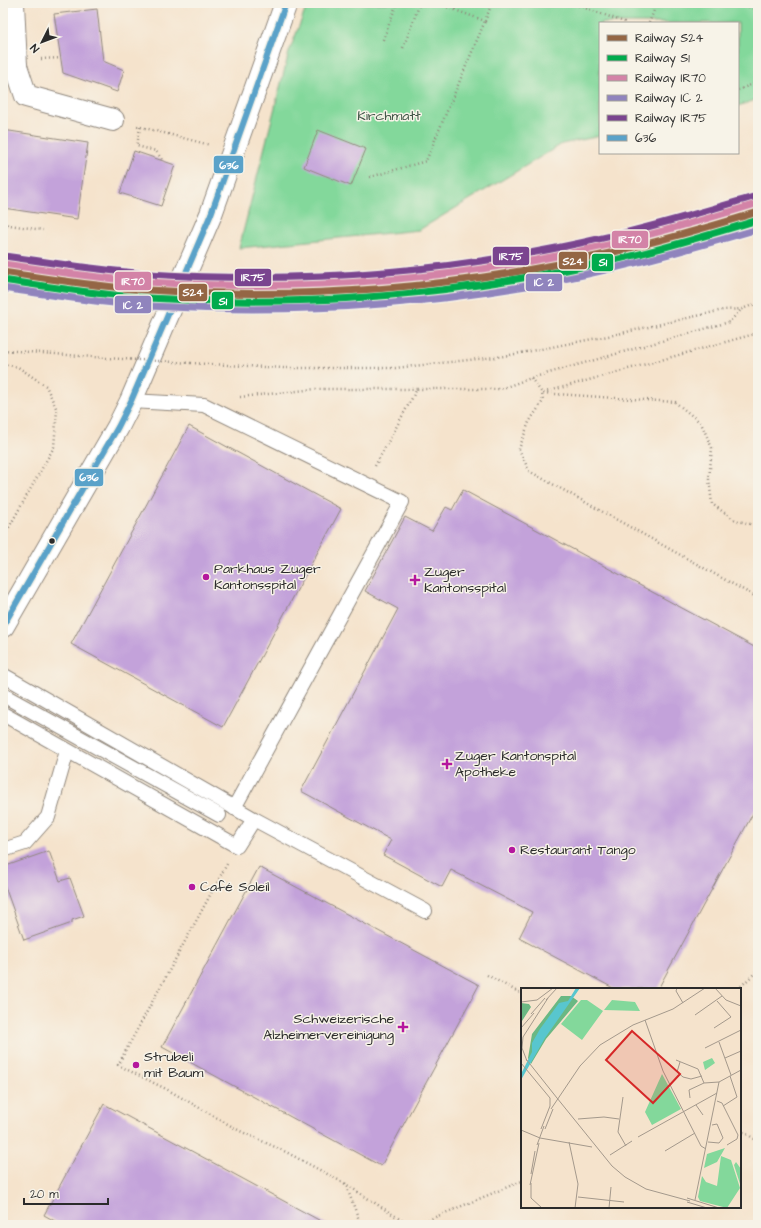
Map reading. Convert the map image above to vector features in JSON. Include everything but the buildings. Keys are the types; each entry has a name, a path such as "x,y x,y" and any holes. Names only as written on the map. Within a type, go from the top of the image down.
{"street":[{"path":"13,3 9,69 26,96 113,120"},
{"path":"3,626 131,402 211,214 286,3"}],"lane":[{"path":"131,402 204,405 402,502 234,808"},
{"path":"3,675 234,808 425,911"},
{"path":"3,695 219,815"},
{"path":"3,714 237,846 254,819"},
{"path":"3,850 25,843 48,817 68,751"}],"path":[{"path":"383,40 397,3"},
{"path":"403,48 420,3"},
{"path":"436,3 484,21"},
{"path":"370,177 426,161 492,3"},
{"path":"572,3 624,22"},
{"path":"648,22 657,3"},
{"path":"737,3 758,10"},
{"path":"46,59 60,58"},
{"path":"739,90 758,82"},
{"path":"113,120 214,146"},
{"path":"140,127 137,146 156,151 163,161"},
{"path":"3,224 43,230"},
{"path":"3,350 106,358 282,368 395,368 505,356 613,335 723,310 742,309 758,303"},
{"path":"234,397 316,389 500,389 531,378 729,322 742,309"},
{"path":"542,393 758,333"},
{"path":"3,364 18,367 46,386 57,410 54,447 3,538"},
{"path":"531,378 542,393 543,401 529,422 520,449 529,471 758,598"},
{"path":"365,483 417,389"},
{"path":"542,393 675,402 701,423 712,448 709,479 712,504 735,520 758,526"},
{"path":"237,846 118,1065 170,1091 240,1131 344,1183 406,1224 421,1223 521,1181"},
{"path":"739,988 758,970"},
{"path":"487,975 521,993"},
{"path":"741,1131 758,1141"},
{"path":"344,1183 361,1225"}],"green space":[{"name":"Kirchmatt","path":"308,3 758,3 758,99 739,106 739,22 599,22 599,136 562,144 419,230 239,248 289,52"}],"rail line":[{"name":"IR75","path":"5,256 113,271 206,277 321,276 379,272 437,267 551,249 644,228 753,197"},
{"name":"IR70","path":"4,264 112,279 206,285 322,284 380,280 438,275 552,257 645,236 756,204"},
{"name":"S24","path":"3,272 111,287 206,293 322,292 380,288 438,283 553,265 647,244 758,212"},
{"name":"S1","path":"3,280 111,295 206,301 322,300 380,296 495,283 553,273 647,252 758,220"}],"transit line":[{"name":"636","path":"3,626 118,427 131,401 211,214 286,3"},
{"path":"3,288 93,301 148,306 265,309 382,304 441,298 557,280 650,259 758,229"}],"place":[{"name":"Parkhaus Zuger Kantonsspital","path":"206,577"},
{"name":"Zuger Kantonsspital","path":"415,580"},
{"name":"Zuger Kantonspital Apotheke","path":"447,764"},
{"name":"Restaurant Tango","path":"512,850"},
{"name":"Café Soleil","path":"192,887"},
{"name":"Schweizerische Alzheimervereinigung","path":"403,1027"},
{"name":"Strubeli mit Baum","path":"136,1065"}]}
